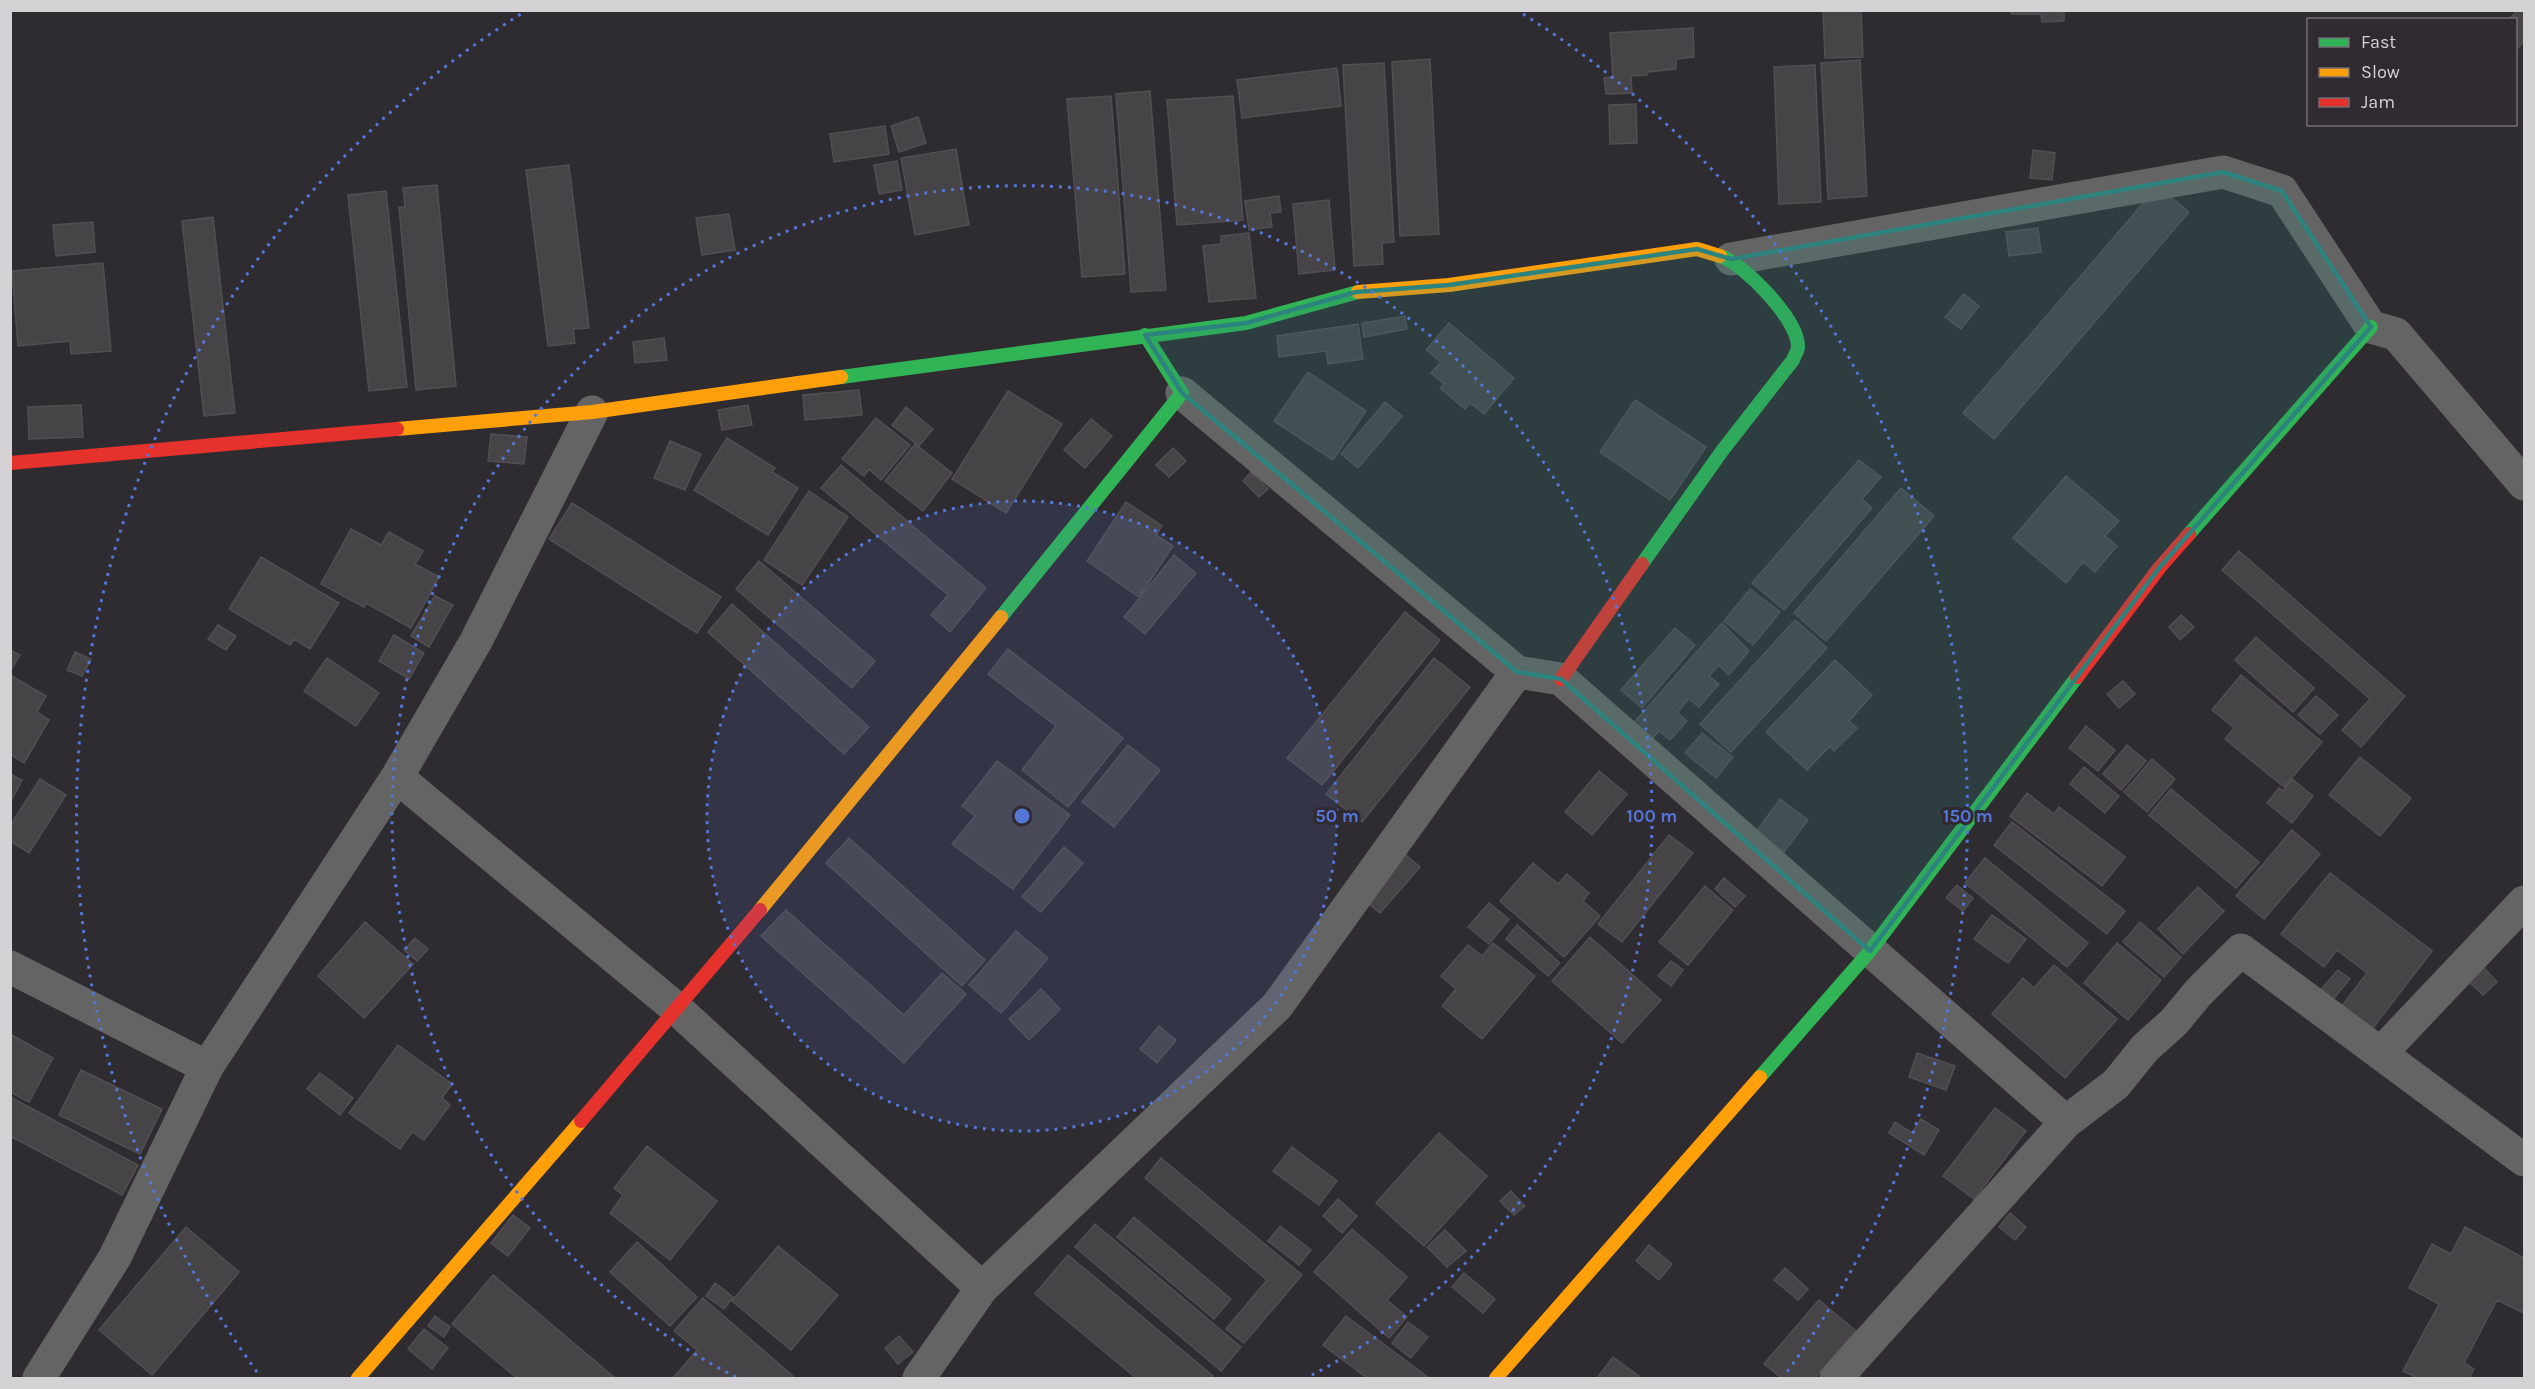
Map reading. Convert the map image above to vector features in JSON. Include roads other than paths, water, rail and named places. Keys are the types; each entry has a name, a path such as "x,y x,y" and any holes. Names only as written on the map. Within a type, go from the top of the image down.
{"street":[{"path":"10,463 592,412 1246,323 1356,292 1449,285 1697,249 1731,259 2223,172 2282,191 2371,327 2396,334 2524,484"},
{"path":"1561,679 1722,451 1793,360 1798,347 1794,331 1781,308 1731,259"},
{"path":"1496,1378 1870,951 2160,567 2371,327"},
{"path":"1145,335 1182,393 1517,672 1561,679 2066,1122"},
{"path":"358,1378 678,1009 894,749 1182,393"},
{"path":"39,1378 115,1257 207,1067 397,777 476,641 592,412"},
{"path":"919,1378 982,1288 1277,1006 1517,672"},
{"path":"397,777 678,1009 982,1288"},
{"path":"2381,1053 2524,902"},
{"path":"1836,1378 2066,1122 2116,1084 2145,1048 2174,1022 2198,993 2241,950 2524,1160"},
{"path":"10,967 207,1067"}]}
